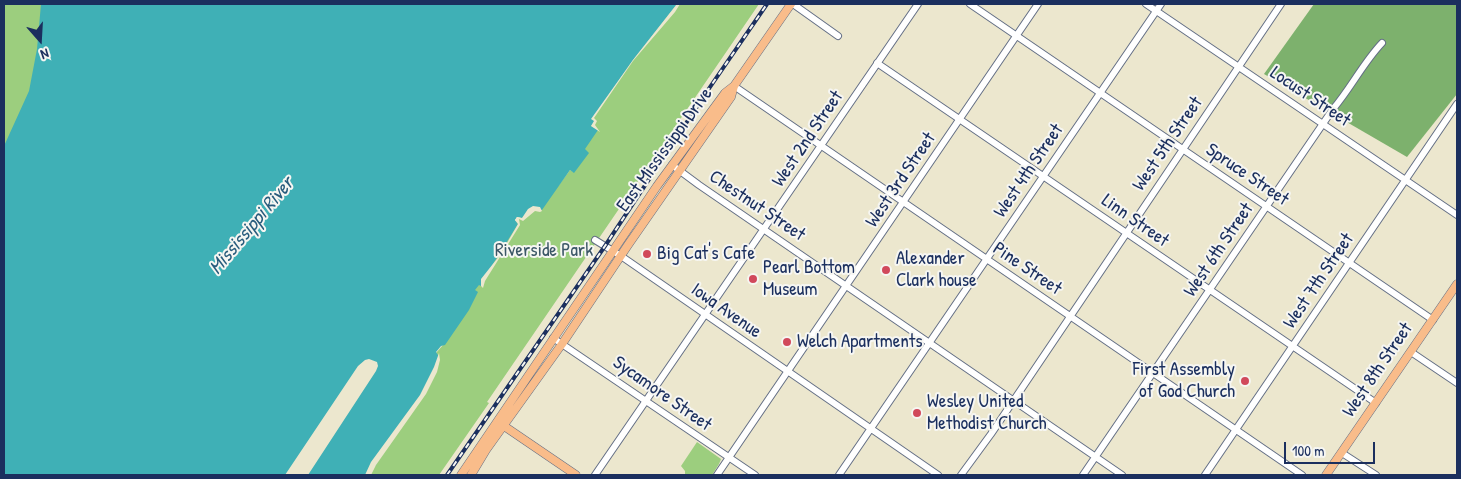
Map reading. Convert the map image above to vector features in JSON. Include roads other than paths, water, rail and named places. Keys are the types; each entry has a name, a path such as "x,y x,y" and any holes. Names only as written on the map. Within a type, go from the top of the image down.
{"main road":[{"path":"734,86 792,4"},
{"name":"East Mississippi Drive","path":"461,475 672,165 725,93 734,86"},
{"name":"East Mississippi Drive","path":"471,475 486,450 562,344 731,97 734,86"},
{"name":"West 8th Street","path":"1326,475 1457,284"},
{"path":"504,426 576,475"}],"street":[{"path":"792,4 838,36"},
{"name":"West 2nd Street","path":"595,475 918,4"},
{"name":"Spruce Street","path":"970,4 1433,320"},
{"name":"West 3rd Street","path":"717,475 1038,4"},
{"name":"Locust Street","path":"1146,4 1457,215"},
{"name":"West 4th Street","path":"839,475 1044,177 1160,4"},
{"name":"West 5th Street","path":"961,475 1281,4"},
{"name":"West 6th Street","path":"1083,475 1370,56 1382,43"},
{"name":"Linn Street","path":"877,63 1376,403"},
{"name":"Pine Street","path":"734,86 1302,475"},
{"name":"West 7th Street","path":"1205,475 1457,104"},
{"name":"Chestnut Street","path":"672,165 1122,475"},
{"name":"Iowa Avenue","path":"595,240 938,475"},
{"name":"Sycamore Street","path":"553,338 755,475"},
{"path":"1411,352 1457,383"},
{"path":"1342,453 1376,475"}],"water":[{"name":"Mississippi River","path":"41,4 677,4 633,60 592,119 595,121 591,126 598,130 585,149 589,153 574,173 570,170 542,210 534,209 522,218 517,217 515,220 518,224 481,286 479,285 475,290 478,292 469,310 445,345 441,346 436,352 438,359 424,393 369,475 4,475 4,146 29,91 37,49"}],"railway":[{"path":"447,475 605,246 767,4"}],"place":[{"name":"Big Cat's Cafe","path":"647,254"},
{"name":"Alexander Clark house","path":"886,270"},
{"name":"Pearl Bottom Museum","path":"753,279"},
{"name":"Welch Apartments","path":"787,342"},
{"name":"First Assembly of God Church","path":"1245,381"},
{"name":"Wesley United Methodist Church","path":"917,413"}],"park label":[{"name":"Riverside Park","path":"544,251"}]}
